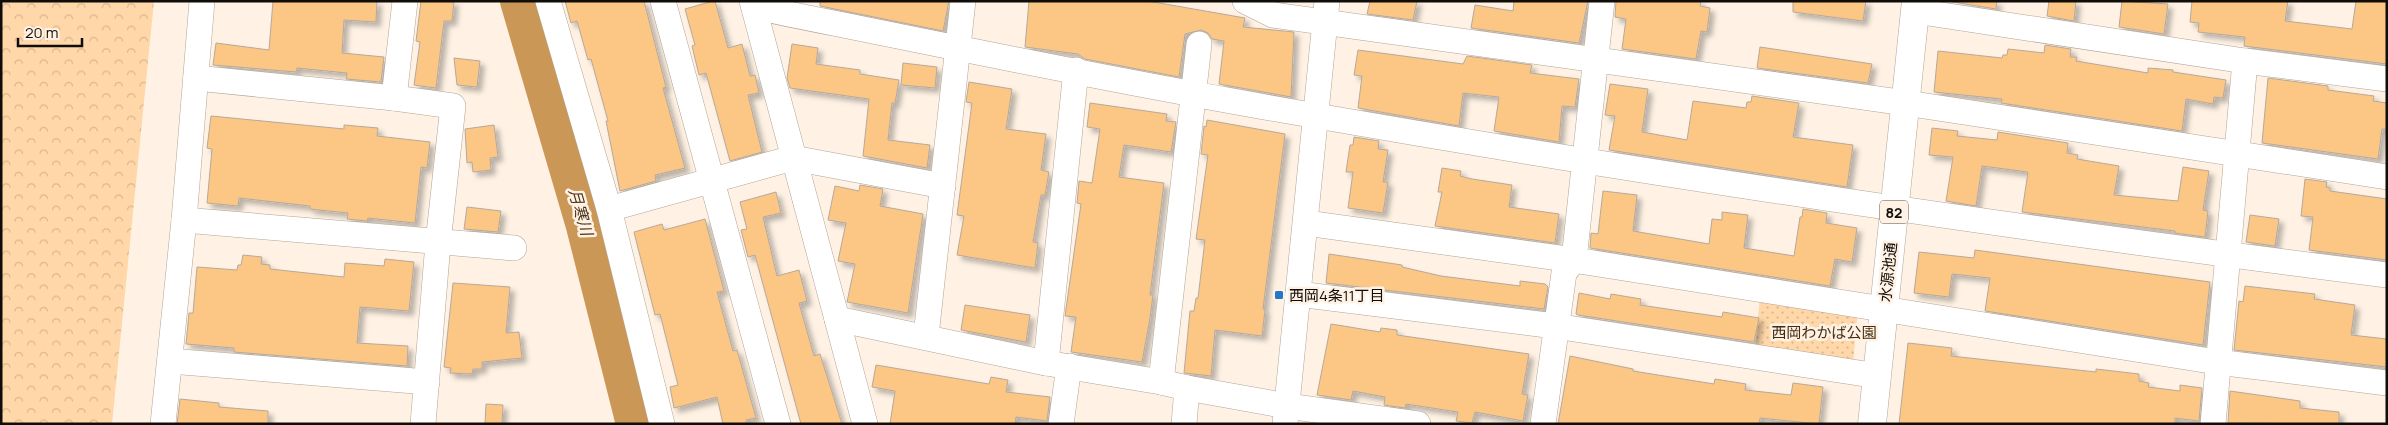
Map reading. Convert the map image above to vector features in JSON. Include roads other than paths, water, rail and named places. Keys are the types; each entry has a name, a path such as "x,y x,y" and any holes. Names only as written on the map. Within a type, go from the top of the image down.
{"main road":[{"name":"水源池通","path":"1872,424 1916,6"}],"street":[{"path":"163,424 184,220 202,1"},
{"path":"394,98 405,1"},
{"path":"548,1 609,208 662,424"},
{"path":"663,1 778,424"},
{"path":"926,336 959,48 962,1"},
{"path":"1543,424 1555,326 1564,273 1574,260 1602,1"},
{"path":"865,424 753,4 959,48 1314,116 1584,161 2227,255 2387,276"},
{"path":"1255,4 1273,15 1326,11 1596,58 1906,103 2387,177"},
{"path":"1916,6 2245,61 2387,79"},
{"path":"1286,415 1306,222 1314,116 1326,11"},
{"path":"1161,382 1199,44"},
{"path":"2213,424 2245,61"},
{"path":"1061,424 1057,364 1076,70"},
{"path":"196,78 394,98 453,106 438,243 422,424"},
{"path":"609,208 793,158 943,186"},
{"path":"184,220 514,248"},
{"path":"1306,222 1574,260 2217,362 2387,383"},
{"path":"1298,294 1555,326 1878,376"},
{"path":"836,319 1057,364 1161,382 1286,415 1418,424"},
{"path":"170,361 427,382"},
{"path":"1184,424 1187,388"}],"waterway":[{"name":"月寒川","path":"519,1 585,226 635,424"}],"place":[{"name":"西岡4条11丁目","path":"1279,295"}],"park label":[{"name":"西岡わかば公園","path":"1824,332"}]}
